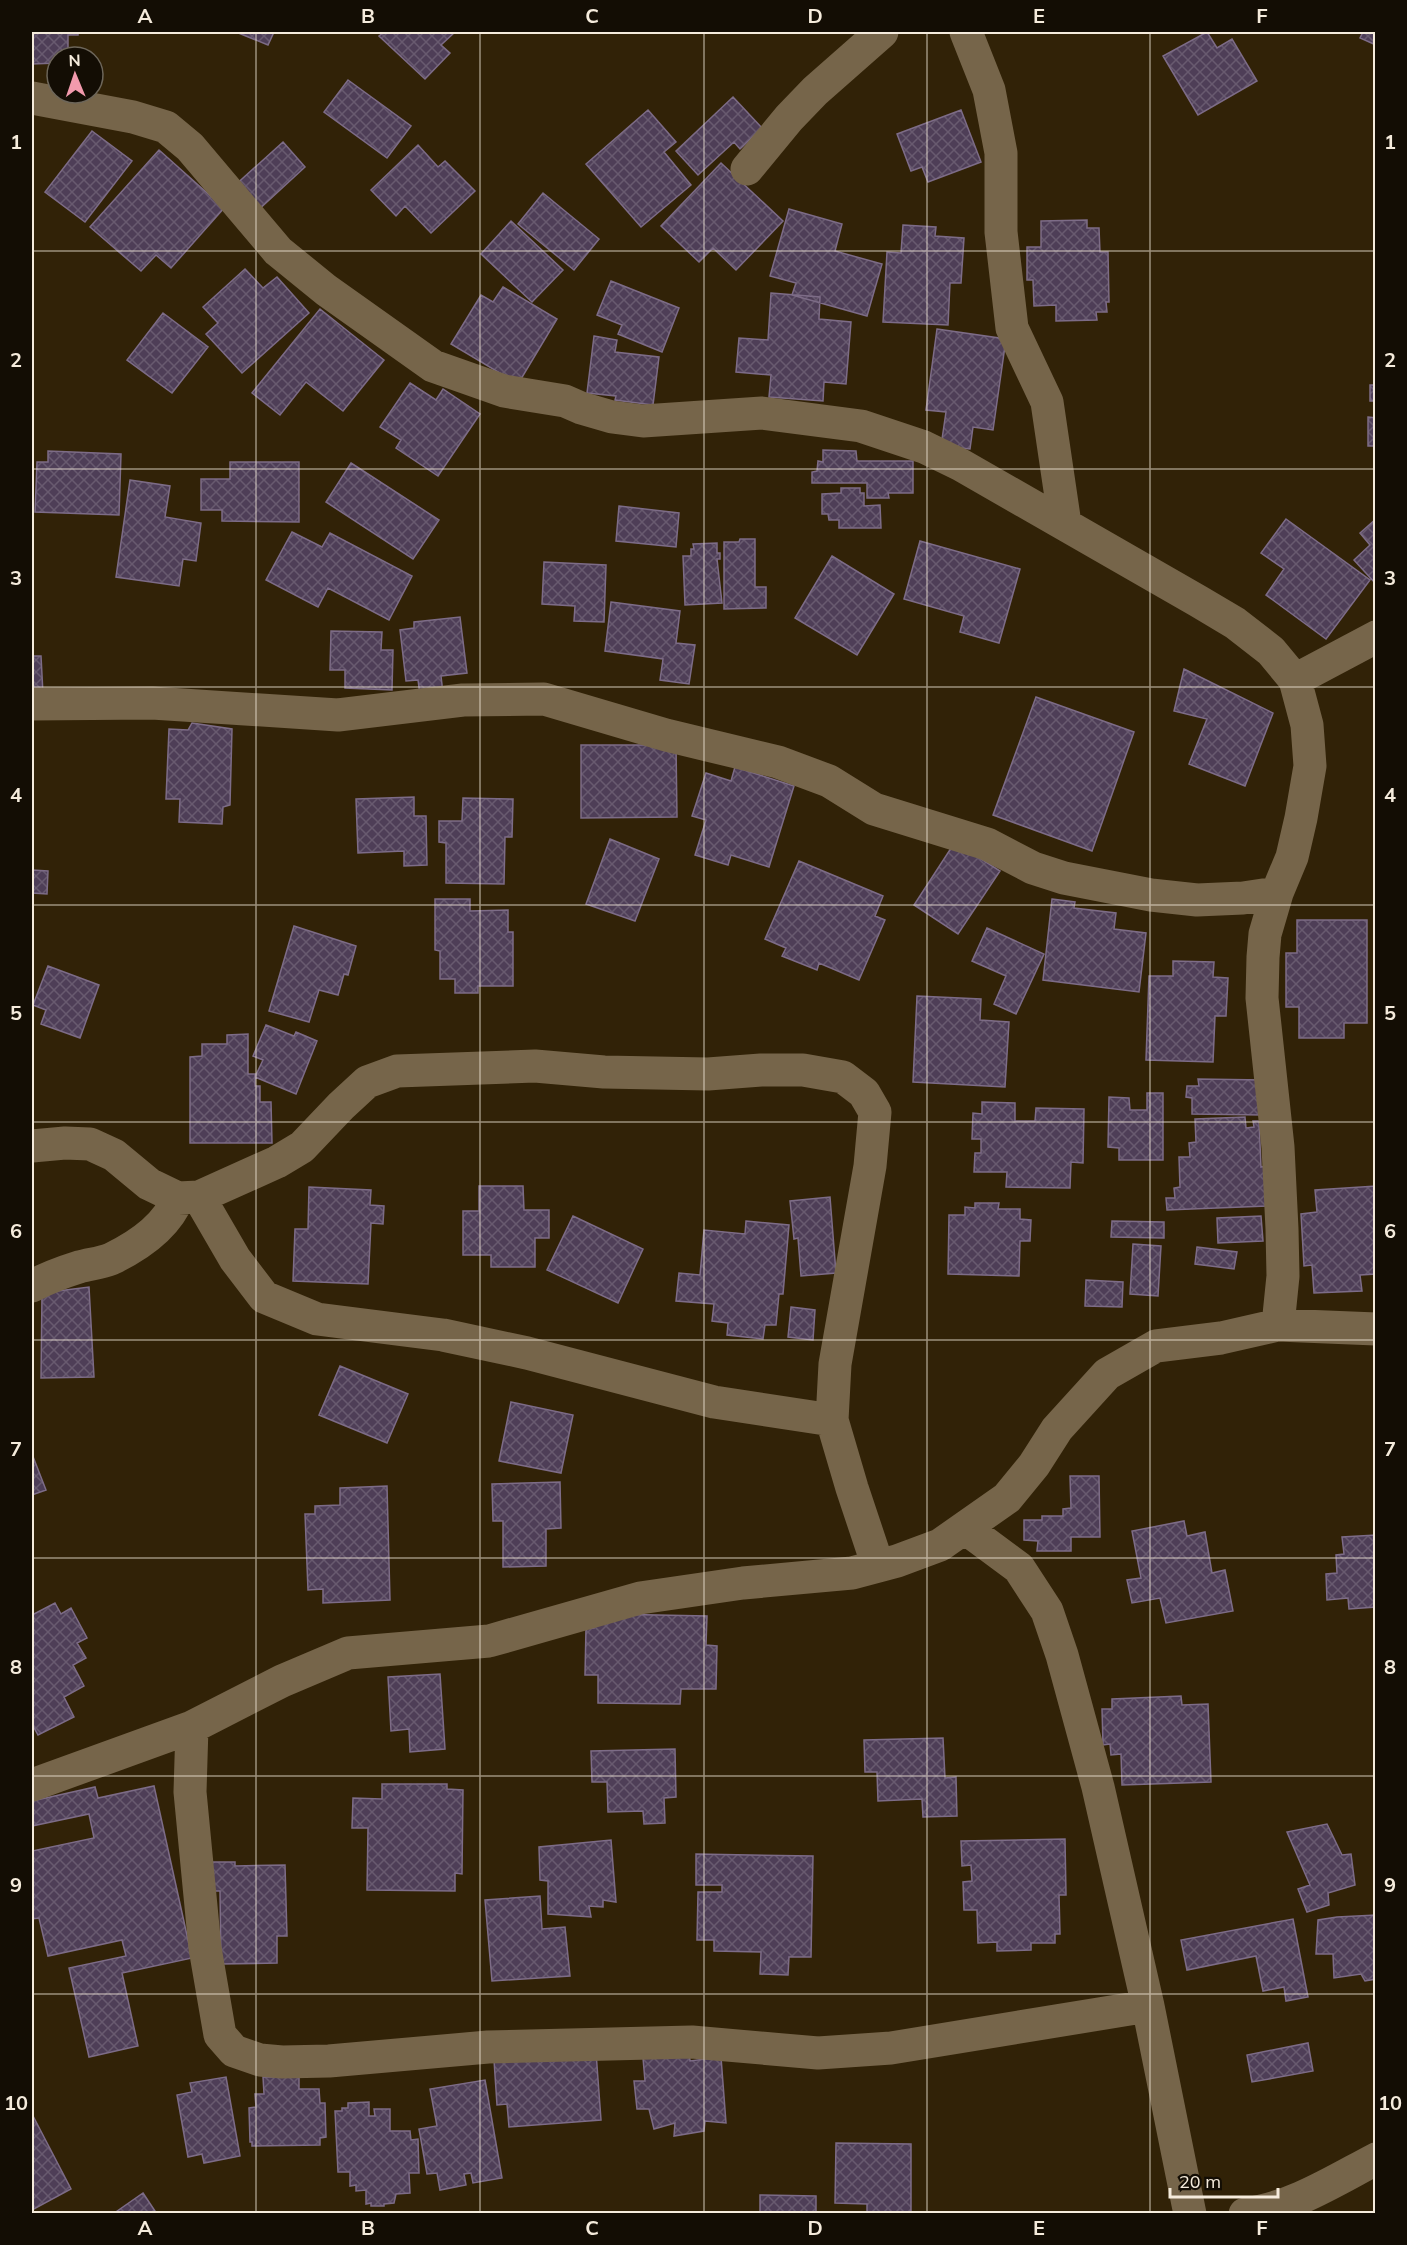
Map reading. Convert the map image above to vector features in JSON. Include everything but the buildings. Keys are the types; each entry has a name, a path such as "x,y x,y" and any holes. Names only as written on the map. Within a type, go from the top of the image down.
{"street":[{"path":"747,169 789,118 815,91 882,32"},
{"path":"966,32 989,90 1001,153 1001,232 1012,328 1047,402 1065,524"},
{"path":"32,98 133,117 166,127 190,147 278,252 326,291 433,366 504,391 565,401 612,417 643,421 762,413 861,426 924,447 961,465 1235,623 1271,651 1295,680 1307,725 1310,766 1292,857 1277,893 1265,934 1262,998 1281,1194 1283,1276 1278,1325"},
{"path":"1295,680 1376,637"},
{"path":"32,704 152,703 338,715 463,700 544,699 666,735 777,762 829,782 874,809 987,844 1033,868 1064,878 1151,895 1197,900 1243,898 1277,893"},
{"path":"32,1286 77,1268 109,1260 137,1245 189,1197 277,1162 302,1148 341,1106 368,1082 397,1071 535,1066 604,1072 685,1074 803,1070 843,1077 864,1092 874,1112 870,1166 835,1364 832,1420 878,1566"},
{"path":"32,1146 64,1143 90,1144 114,1155 149,1184 189,1197 264,1297 317,1319 443,1335 527,1353 714,1402 832,1420"},
{"path":"32,1785 192,1727 282,1681 348,1653 489,1641 640,1598 743,1582 852,1573 940,1545 1007,1498 1034,1465 1057,1429 1107,1374 1156,1346 1221,1338 1278,1325 1376,1329"},
{"path":"965,1528 1019,1568 1047,1611 1080,1717 1148,2006 1190,2214"},
{"path":"192,1727 190,1792 205,1948 220,2035 234,2051 260,2060 330,2061 488,2047 692,2042 818,2053 891,2048 1148,2006"},
{"path":"1245,2214 1267,2211 1303,2197 1376,2159"}]}
